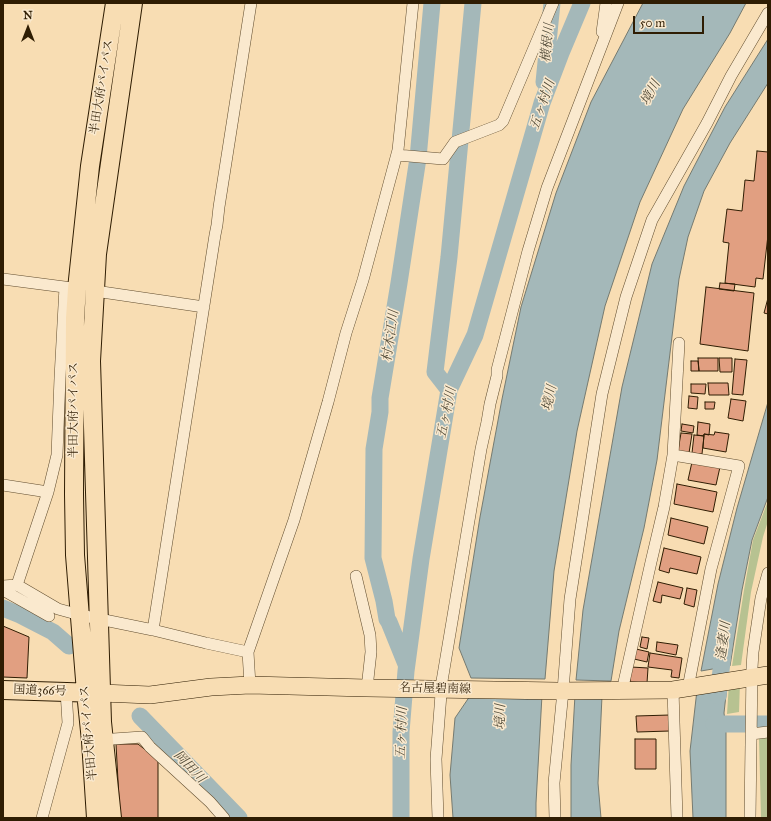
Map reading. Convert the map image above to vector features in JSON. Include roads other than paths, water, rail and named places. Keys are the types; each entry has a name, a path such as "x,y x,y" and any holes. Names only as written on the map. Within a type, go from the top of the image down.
{"highway":[{"name":"半田大府パイパス","path":"96,818 97,740 93,692 80,615 75,555 75,318 71,288 114,3"},
{"name":"半田大府パイパス","path":"93,692 99,619 91,361 97,254 133,3"},
{"name":"国道366号","path":"3,690 93,692"},
{"name":"半田大府パイパス","path":"97,740 112,818"}],"main road":[{"name":"名古屋碧南線","path":"93,692 150,695 211,687 250,685 620,691 681,689 757,681"}],"street":[{"path":"153,630 251,3"},
{"path":"414,3 397,155 443,159 455,142 499,125 503,122 553,3"},
{"path":"599,51 606,3"},
{"path":"438,818 436,759 441,689 481,449 502,351 528,251 547,188 618,3"},
{"path":"555,818 554,783 570,599 602,394 626,297 652,220 707,123 731,76 768,13"},
{"path":"250,685 248,652 294,520 346,333 363,280 398,150"},
{"path":"3,279 71,288 60,378 57,455 48,492 17,585"},
{"path":"95,292 204,308"},
{"path":"620,691 664,507 673,455 679,343"},
{"path":"673,455 739,466 681,689 677,818"},
{"path":"3,485 48,492"},
{"path":"750,818 751,733 757,681 753,652 761,598 768,573"},
{"path":"356,576 370,635 371,652 367,688"},
{"path":"3,586 17,585 58,610 248,652"},
{"path":"3,590 49,616"},
{"path":"42,818 68,723 66,691"},
{"path":"751,733 768,732"},
{"path":"97,740 142,737 150,747 210,802 224,818"}],"water":[{"name":"境川","path":"643,3 746,3 730,33 683,109 640,202 605,306 577,431 554,571 545,679 471,678 459,648 480,517 521,307 556,193 591,102"},
{"path":"768,39 768,83 730,143 704,191 688,237 679,279 657,460 644,528 619,631 611,681 576,680 583,610 622,387 652,264 684,186 725,107"},
{"path":"768,402 768,497 752,540 742,590 730,666 701,671 718,584 737,508"},
{"path":"727,686 724,713 726,730 726,818 693,818 690,751 697,690"},
{"name":"境川","path":"472,693 542,695 536,818 453,818 450,775 455,718"},
{"path":"575,695 602,696 598,783 601,818 571,818 571,765"}],"waterway":[{"name":"村木江川","path":"406,664 387,619 373,558 374,449 380,412 380,398 418,158 432,3"},
{"path":"449,390 435,372 449,257 473,3"},
{"name":"横根川","path":"544,82 552,3"},
{"name":"五ヶ村川","path":"401,818 401,732 406,671 421,559 449,390 475,335 542,103 582,3"},
{"name":"岡田川","path":"3,608 53,632 69,646"},
{"name":"逢妻川","path":"718,696 724,645"},
{"name":"岡田川","path":"140,716 239,818"},
{"path":"714,724 768,724"}]}
